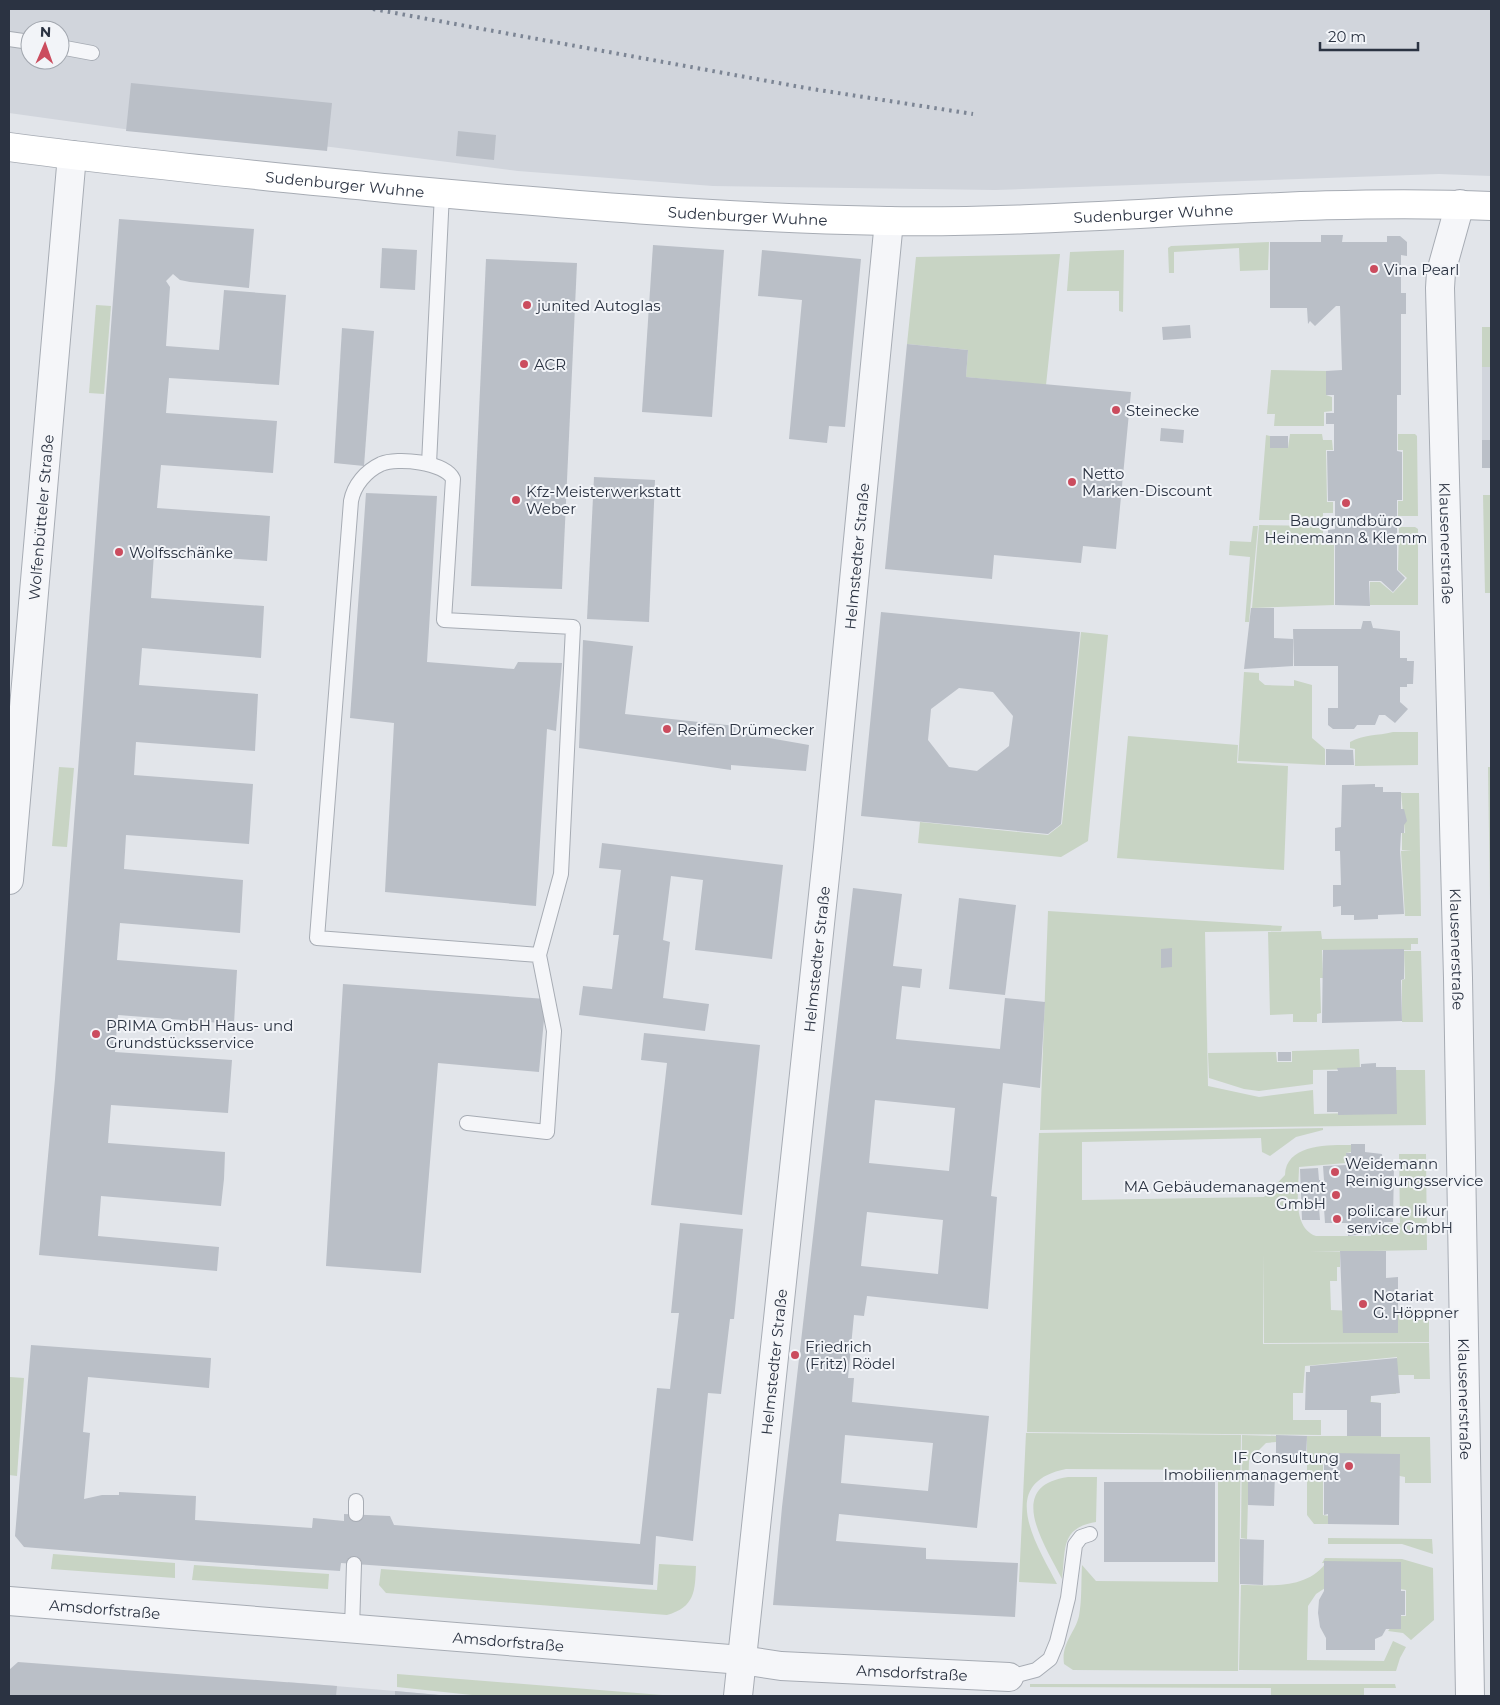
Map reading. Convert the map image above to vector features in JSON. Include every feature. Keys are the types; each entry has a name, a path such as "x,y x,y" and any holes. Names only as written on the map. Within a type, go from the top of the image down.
{"main road":[{"name":"Sudenburger Wuhne","path":"9,147 442,193 623,209 888,221 1069,217 1389,205 1460,204 1491,206"}],"street":[{"name":"Wolfenbütteler Straße","path":"9,880 72,155"},
{"name":"Klausenerstraße","path":"1460,204 1442,272 1440,288 1458,978 1470,1696"},
{"name":"Helmstedter Straße","path":"738,1696 829,838 888,221"},
{"name":"Amsdorfstraße","path":"9,1601 742,1660 782,1666 1009,1677"}],"lane":[{"path":"70,49 92,53"},
{"path":"429,464 442,193"},
{"path":"467,1123 546,1132 554,1031 539,955 561,874 573,627 444,620 452,477 446,471 429,464 390,462 382,464 363,478 352,495 317,938 539,955"},
{"path":"1009,1677 1036,1670 1050,1659 1068,1598 1075,1544 1082,1537 1090,1534"},
{"path":"352,1628 354,1564"}],"shaded area":[{"path":"9,9 1491,9 1491,176 1439,174 995,190 713,186 518,171 331,147 124,129 9,113"},
{"path":"1482,367 1491,367 1491,468 1482,468"},
{"path":"288,1682 395,1691 452,1696 287,1696"}],"green space":[{"path":"1269,242 1268,270 1240,271 1239,248 1174,252 1174,273 1169,273 1168,248 1171,246"},
{"path":"1124,250 1123,312 1119,311 1119,291 1067,291 1070,252"},
{"path":"1060,254 1046,385 966,377 968,350 907,344 916,257"},
{"path":"96,305 111,306 104,394 89,393"},
{"path":"1482,327 1491,327 1491,367 1482,367"},
{"path":"1271,370 1326,371 1326,395 1332,397 1332,411 1324,412 1324,426 1274,426 1275,414 1267,414"},
{"path":"1290,434 1322,434 1323,440 1332,440 1333,450 1326,450 1327,502 1333,502 1333,513 1323,513 1323,520 1259,520 1266,435 1270,436 1270,448 1288,448"},
{"path":"1398,434 1415,434 1417,436 1418,516 1398,516 1398,501 1403,501 1403,450 1398,450"},
{"path":"1483,495 1491,495 1491,593 1485,593"},
{"path":"1259,525 1323,526 1323,542 1334,542 1334,605 1252,608"},
{"path":"1253,526 1258,526 1249,622 1245,622 1250,557 1229,555 1230,541 1251,542"},
{"path":"1399,527 1415,527 1418,529 1418,605 1370,605 1370,582 1380,582 1393,593 1407,578 1398,570"},
{"path":"1081,632 1108,635 1088,841 1061,857 918,843 920,822 1048,835 1062,824"},
{"path":"1244,672 1259,673 1259,680 1265,685 1294,686 1294,680 1312,685 1312,738 1325,749 1325,765 1238,761"},
{"path":"1393,732 1418,732 1418,765 1355,766 1355,749 1350,748 1350,742 1366,736"},
{"path":"1128,736 1238,745 1237,763 1288,766 1284,870 1117,858"},
{"path":"59,767 74,768 67,847 52,846"},
{"path":"1488,767 1491,767 1490,901"},
{"path":"1401,793 1419,793 1421,916 1405,916 1401,851 1412,850 1402,850 1402,833 1405,833"},
{"path":"1048,911 1282,926 1281,931 1205,932 1208,1086 1259,1097 1313,1090 1314,1114 1395,1112 1394,1070 1425,1070 1426,1125 1040,1130"},
{"path":"1321,931 1322,939 1418,938 1418,944 1411,944 1411,950 1322,950 1323,978 1320,978 1321,1013 1317,1014 1317,1022 1293,1022 1293,1014 1270,1015 1268,932"},
{"path":"1404,951 1421,951 1423,1022 1402,1022 1402,980 1405,979"},
{"path":"1359,1049 1360,1069 1313,1070 1313,1084 1259,1091 1244,1089 1209,1078 1208,1053 1276,1052 1277,1062 1292,1062 1292,1051"},
{"path":"1323,1128 1323,1130 1296,1137 1270,1156 1262,1152 1261,1138 1082,1142 1082,1200 1264,1197 1285,1175 1287,1165 1292,1157 1300,1152 1320,1146 1351,1145 1351,1152 1346,1153 1346,1163 1299,1167 1298,1206 1300,1216 1308,1231 1316,1236 1371,1236 1371,1234 1385,1233 1385,1223 1400,1223 1399,1154 1426,1154 1427,1250 1310,1252 1340,1252 1340,1267 1337,1267 1337,1281 1330,1281 1331,1310 1399,1313 1400,1309 1429,1309 1429,1342 1264,1343 1263,1253 1263,1344 1429,1343 1430,1379 1414,1379 1414,1375 1397,1375 1396,1394 1377,1394 1394,1362 1397,1361 1397,1357 1305,1366 1303,1393 1293,1393 1293,1420 1321,1420 1321,1435 1027,1432 1039,1133"},
{"path":"10,1377 24,1378 17,1476 9,1475"},
{"path":"1371,1392 1371,1402 1381,1403 1381,1437 1430,1437 1431,1483 1405,1483 1405,1477 1323,1461 1323,1515 1329,1516 1329,1524 1314,1524 1307,1515 1307,1436 1347,1436 1347,1402"},
{"path":"1026,1433 1241,1435 1238,1671 1073,1670 1064,1664 1066,1644 1079,1616 1082,1565 1096,1581 1218,1582 1218,1470 1066,1469 1045,1476 1032,1487 1027,1501 1028,1517 1040,1552 1057,1584 1019,1582"},
{"path":"1242,1435 1276,1436 1276,1442 1266,1443 1249,1460 1247,1539 1241,1538"},
{"path":"1068,1477 1097,1477 1096,1522 1076,1529 1070,1535 1065,1549 1062,1579 1040,1534 1033,1504 1038,1492 1049,1483"},
{"path":"1328,1538 1432,1539 1433,1554 1402,1544 1328,1544"},
{"path":"53,1554 175,1563 175,1578 51,1569"},
{"path":"1325,1558 1402,1559 1433,1568 1434,1620 1411,1640 1403,1633 1388,1631 1400,1616 1406,1616 1406,1590 1400,1589 1400,1564 1322,1563"},
{"path":"659,1564 696,1566 692,1597 683,1607 667,1615 386,1593 379,1585 381,1569 657,1590"},
{"path":"1325,1564 1325,1588 1316,1594 1308,1606 1307,1660 1384,1661 1393,1641 1406,1647 1396,1671 1239,1670 1241,1585 1275,1585 1297,1582 1317,1572"},
{"path":"194,1565 329,1574 328,1589 192,1580"},
{"path":"397,1674 675,1696 481,1696 397,1687"},
{"path":"1030,1684 1395,1684 1396,1688 1364,1688 1364,1696 1271,1696 1271,1688 1030,1687"}],"building":[{"path":"131,83 332,103 327,151 126,131"},
{"path":"458,131 496,135 494,160 456,156"},
{"path":"119,219 254,229 249,288 190,282 180,280 173,274 166,281 170,287 166,346 219,350 224,290 286,295 279,385 169,378 166,413 277,421 273,473 161,465 157,508 270,516 267,561 154,553 151,598 264,606 261,658 142,648 139,685 258,694 255,751 136,742 134,775 253,784 249,844 126,835 124,869 243,880 240,933 120,923 117,960 237,970 234,1024 118,1015 115,1052 232,1060 228,1113 111,1105 108,1143 225,1152 221,1206 101,1196 98,1236 219,1247 217,1271 39,1255 55,1079"},
{"path":"1321,235 1343,235 1342,242 1387,242 1387,236 1400,236 1407,242 1407,256 1401,255 1401,293 1406,293 1406,314 1401,314 1401,395 1397,395 1397,451 1402,452 1402,500 1397,500 1397,570 1405,578 1393,592 1381,581 1369,581 1370,606 1335,605 1335,541 1328,540 1328,530 1335,529 1335,501 1328,501 1327,451 1334,451 1334,424 1326,424 1326,413 1334,413 1334,395 1326,395 1326,371 1342,370 1340,306 1336,306 1315,326 1310,321 1308,324 1307,308 1270,308 1270,242 1321,242"},
{"path":"653,245 724,250 712,417 642,412"},
{"path":"382,248 417,250 415,290 380,288"},
{"path":"762,250 861,259 845,427 829,426 827,443 789,439 802,300 758,296"},
{"path":"486,259 577,263 562,589 471,586"},
{"path":"1190,325 1191,338 1163,340 1162,327"},
{"path":"342,328 374,331 364,466 334,463"},
{"path":"907,344 968,350 966,377 1131,392 1116,549 1083,546 1081,563 994,555 992,579 885,569"},
{"path":"1161,428 1184,430 1183,443 1160,441"},
{"path":"1270,436 1288,436 1288,448 1270,448"},
{"path":"1482,440 1491,440 1491,468 1482,468"},
{"path":"594,477 655,480 649,622 587,619"},
{"path":"366,493 437,496 427,662 514,669 518,662 562,663 556,731 547,729 536,906 385,892 394,723 350,718"},
{"path":"1251,608 1274,608 1274,638 1293,639 1293,666 1244,669"},
{"path":"881,612 1080,632 1061,824 1048,834 861,816","holes":["959,688 993,692 1013,716 1009,746 977,771 949,767 928,740 931,709"]},
{"path":"1363,621 1371,621 1373,628 1400,631 1400,658 1414,661 1413,684 1407,684 1407,687 1400,687 1400,702 1408,709 1395,723 1385,715 1379,715 1375,725 1357,725 1354,729 1333,729 1328,725 1328,708 1338,708 1338,666 1294,666 1293,629 1361,629"},
{"path":"583,640 633,646 625,714 736,726 735,732 809,745 806,771 731,765 731,770 579,748"},
{"path":"1326,749 1353,750 1354,765 1326,765"},
{"path":"1375,784 1375,787 1383,787 1383,792 1401,792 1401,809 1404,809 1407,821 1404,825 1404,833 1401,833 1400,850 1404,914 1378,915 1378,919 1354,920 1354,915 1341,915 1341,906 1333,907 1333,885 1341,885 1340,851 1335,851 1335,828 1341,827 1342,785"},
{"path":"602,843 783,865 772,959 695,950 703,880 671,876 663,940 670,942 663,998 709,1004 705,1031 579,1015 583,986 612,989 619,935 613,935 621,870 599,868"},
{"path":"853,888 902,894 893,966 922,969 920,988 902,986 896,1039 1000,1049 1005,998 1045,1002 1040,1088 1003,1083 991,1196 997,1197 988,1309 867,1296 864,1316 854,1315 848,1378 854,1378 852,1402 989,1416 977,1528 839,1514 836,1541 926,1548 926,1559 1018,1563 1015,1617 773,1605 782,1507","holes":["875,1100 955,1108 949,1171 869,1163","867,1212 943,1220 938,1274 861,1266","845,1435 933,1443 928,1491 841,1483"]},
{"path":"959,898 1016,905 1005,995 949,989"},
{"path":"1172,948 1172,967 1161,968 1161,949"},
{"path":"1404,949 1404,979 1401,980 1402,1021 1322,1023 1323,950"},
{"path":"343,984 546,999 539,1072 438,1063 421,1273 326,1266"},
{"path":"644,1033 760,1045 742,1215 651,1205 667,1063 641,1060"},
{"path":"1278,1052 1291,1052 1291,1061 1278,1061"},
{"path":"1376,1063 1376,1067 1396,1067 1397,1114 1338,1115 1338,1112 1327,1112 1327,1071 1338,1071 1337,1068 1361,1067 1361,1064"},
{"path":"1351,1144 1365,1144 1365,1152 1382,1154 1383,1164 1394,1164 1393,1222 1384,1222 1384,1232 1348,1236 1348,1223 1325,1223 1324,1208 1319,1208 1320,1220 1302,1220 1300,1169 1318,1168 1319,1180 1324,1180 1323,1166 1347,1165 1346,1153 1351,1153"},
{"path":"680,1223 743,1229 734,1319 730,1319 721,1394 708,1393 693,1541 656,1536 653,1585 341,1563 340,1571 192,1561 24,1547 15,1536 31,1345 211,1358 209,1388 88,1377 83,1432 90,1433 84,1499 102,1495 119,1495 119,1492 196,1496 195,1520 312,1528 313,1518 344,1521 344,1514 390,1516 394,1525 640,1544 657,1388 670,1389 679,1313 671,1313"},
{"path":"1340,1251 1386,1251 1386,1278 1398,1277 1398,1333 1343,1333"},
{"path":"1397,1358 1400,1393 1371,1396 1370,1402 1381,1403 1381,1436 1347,1436 1347,1410 1305,1410 1306,1372 1310,1372 1310,1366"},
{"path":"1276,1435 1307,1436 1306,1462 1276,1461"},
{"path":"1329,1453 1400,1454 1399,1525 1328,1524 1328,1514 1324,1515 1324,1462 1328,1462"},
{"path":"1248,1471 1275,1471 1274,1506 1248,1505"},
{"path":"1104,1482 1215,1482 1215,1562 1104,1562"},
{"path":"1240,1539 1264,1540 1263,1585 1240,1584"},
{"path":"1324,1561 1401,1562 1401,1591 1405,1591 1405,1615 1401,1615 1401,1629 1386,1629 1382,1636 1375,1639 1375,1650 1326,1650 1326,1638 1320,1627 1318,1613 1319,1600 1324,1591"},
{"path":"18,1662 337,1686 336,1696 9,1696 9,1670"},
{"path":"395,1691 439,1695 439,1696 395,1696"}],"railway":[{"path":"373,9 806,88 973,114"}],"place":[{"name":"Vina Pearl","path":"1374,269"},
{"name":"junited Autoglas","path":"527,305"},
{"name":"ACR","path":"524,364"},
{"name":"Steinecke","path":"1116,410"},
{"name":"Netto Marken-Discount","path":"1072,482"},
{"name":"Kfz-Meisterwerkstatt Weber","path":"516,500"},
{"name":"Baugrundbüro Heinemann & Klemm","path":"1346,503"},
{"name":"Wolfsschänke","path":"119,552"},
{"name":"Reifen Drümecker","path":"667,729"},
{"name":"PRIMA GmbH Haus- und Grundstücksservice","path":"96,1034"},
{"name":"Weidemann Reinigungsservice","path":"1335,1172"},
{"name":"MA Gebäudemanagement GmbH","path":"1336,1195"},
{"name":"poli.care likur service GmbH","path":"1337,1219"},
{"name":"Notariat G. Höppner","path":"1363,1304"},
{"name":"Friedrich (Fritz) Rödel","path":"795,1355"},
{"name":"IF Consultung Imobilienmanagement","path":"1349,1466"}]}
